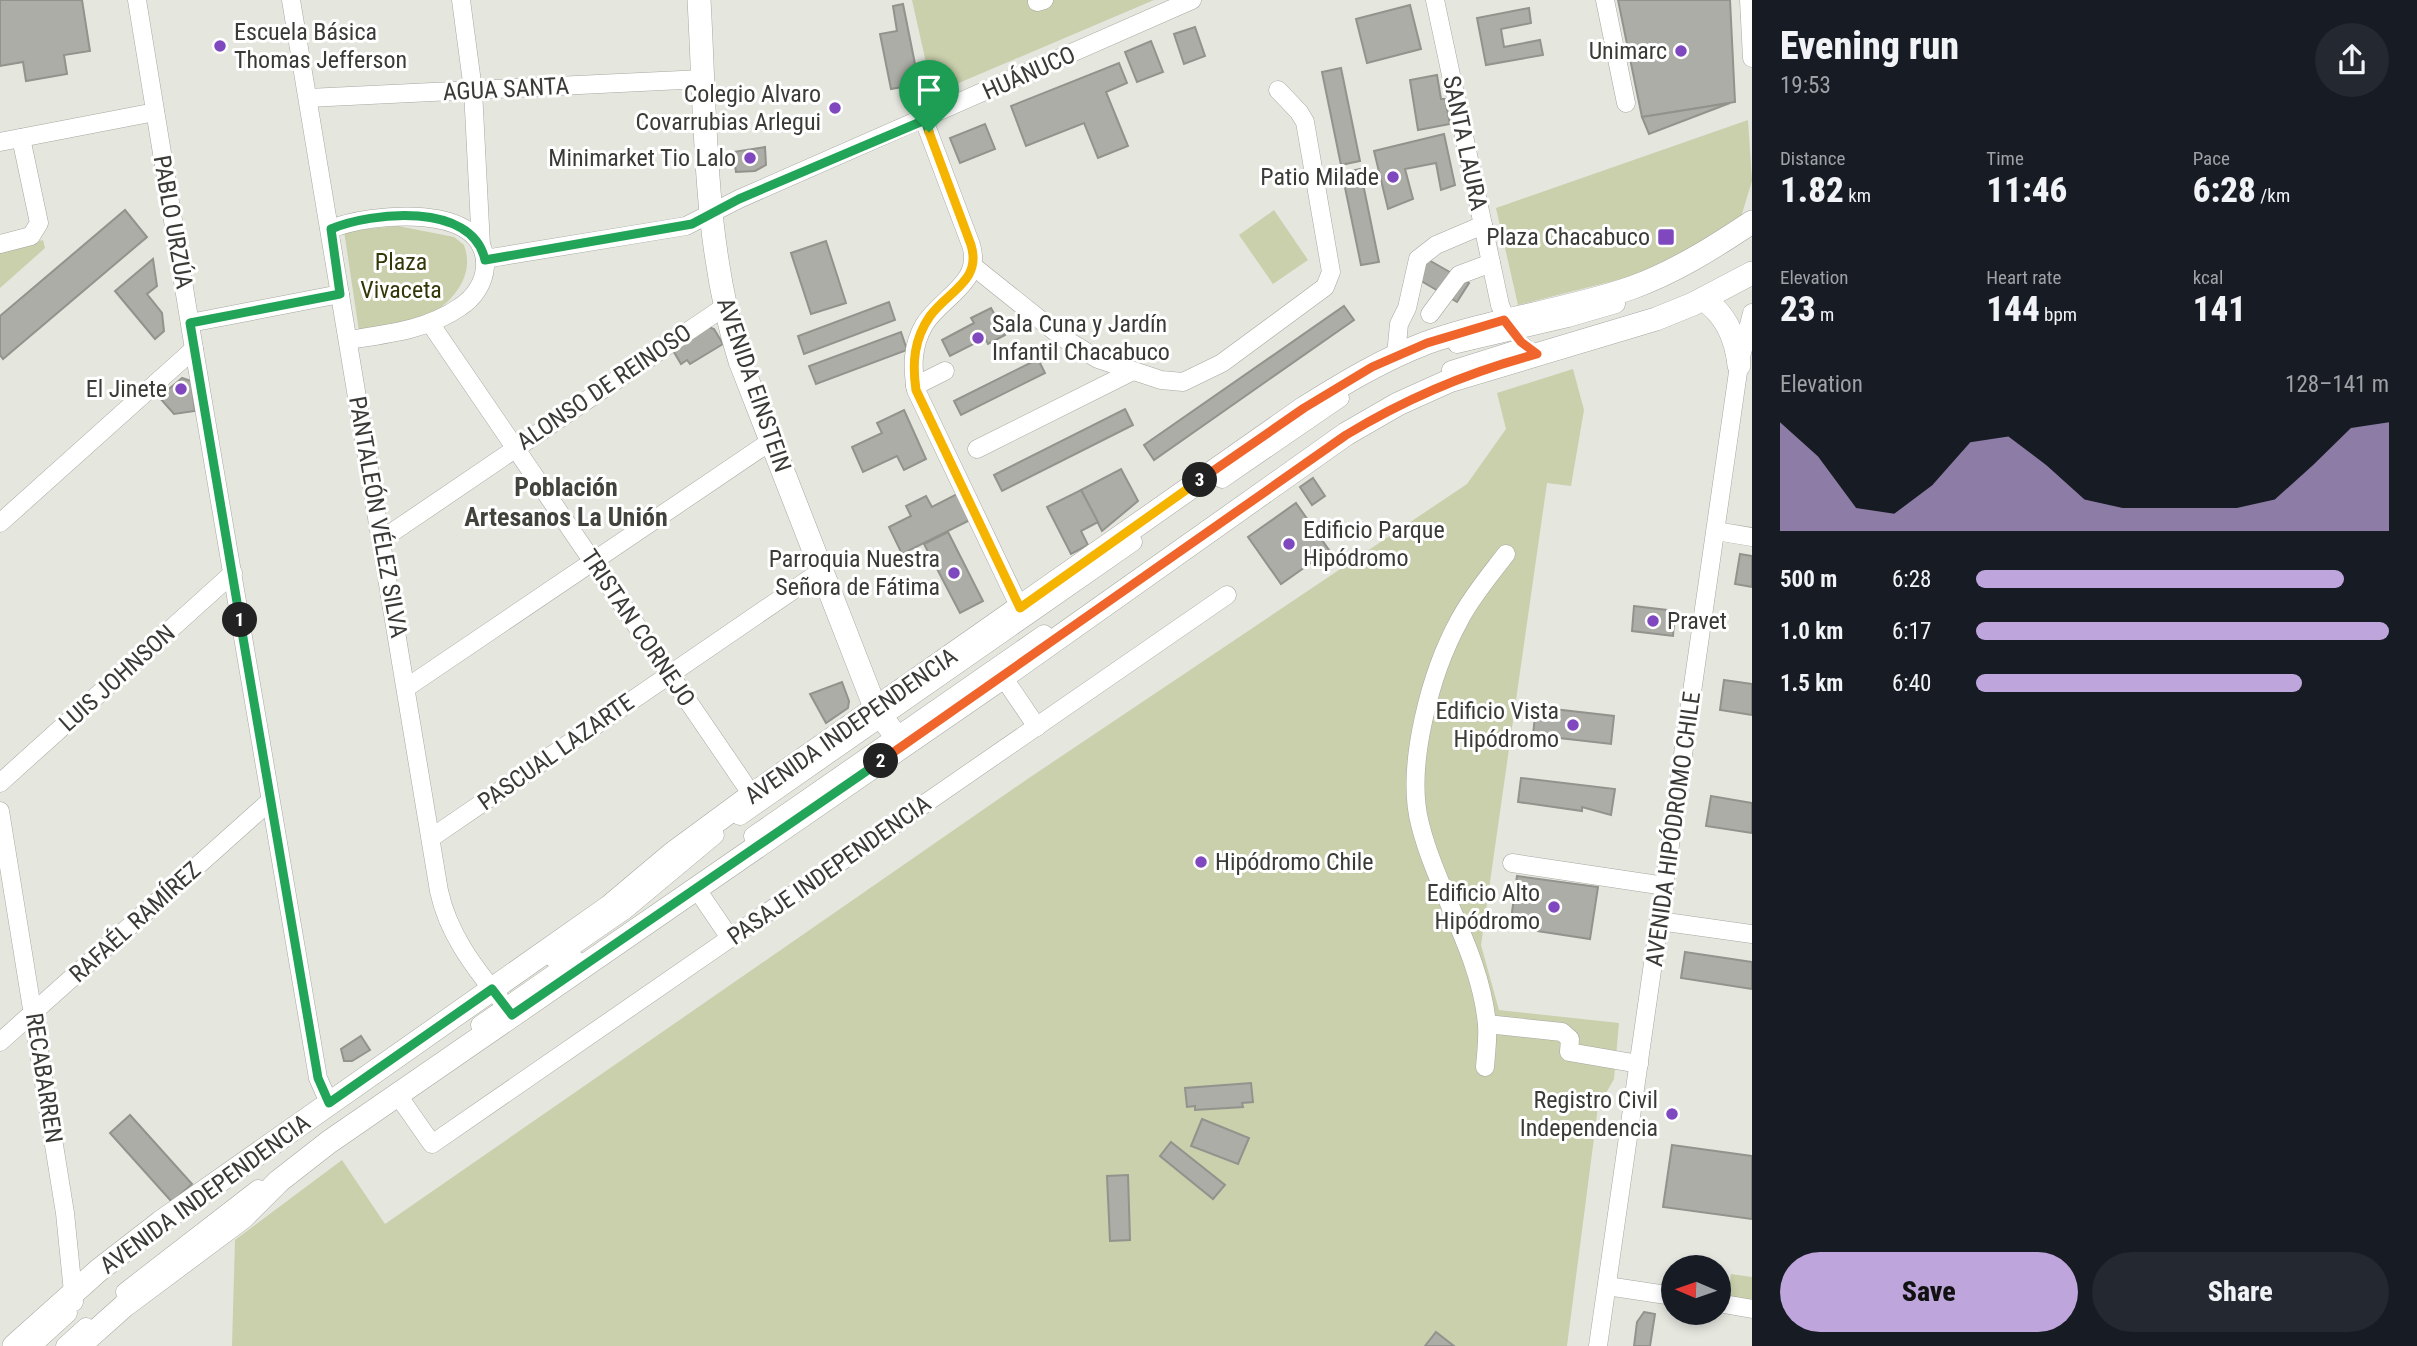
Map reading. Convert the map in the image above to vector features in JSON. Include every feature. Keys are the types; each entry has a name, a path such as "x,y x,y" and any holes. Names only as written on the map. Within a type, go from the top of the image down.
{"main road":[{"name":"AVENIDA EINSTEIN","path":"699,0 712,214 724,307 740,361 821,571 889,728"},
{"name":"AVENIDA INDEPENDENCIA","path":"14,1346 74,1301 160,1222 329,1103 696,888 889,728 1020,608 1304,408 1351,378 1396,355 1452,335 1508,326 1650,281 1695,258 1752,222"},
{"name":"AVENIDA INDEPENDENCIA","path":"71,1345 242,1218 294,1168 397,1094 609,907 692,838 752,795 889,728 1003,677 1219,522 1365,423 1449,381 1532,350 1657,319 1752,273"},
{"path":"1703,299 1718,311 1725,322 1735,344 1739,365"}],"street":[{"name":"PABLO URZÚA","path":"137,0 318,1078 329,1103"},
{"name":"PANTALEÓN VÉLEZ SILVA","path":"291,0 444,914 456,939 502,1002"},
{"path":"348,340 408,330 430,323 462,306 482,281 483,253 473,90 461,0"},
{"name":"HUÁNUCO","path":"483,253 681,227 1192,0"},
{"name":"SANTA LAURA","path":"1435,0 1491,263 1508,326"},
{"path":"1605,0 1626,103"},
{"path":"1749,0 1752,58"},
{"name":"AGUA SANTA","path":"308,98 704,79"},
{"path":"973,266 1063,338 1098,359 1161,380 1183,382 1222,363 1325,287 1331,272 1305,122 1278,90"},
{"path":"0,142 155,112"},
{"path":"925,120 971,245 973,266 967,280 938,305 920,332 913,361 915,386 923,410 1020,608"},
{"path":"0,244 31,236 39,223 22,138"},
{"path":"331,229 375,216 420,216 460,229 483,253"},
{"path":"1396,355 1399,324 1407,308 1418,259 1436,245 1483,225"},
{"path":"889,728 1188,502 1360,384 1437,349 1508,326 1592,312 1655,290 1752,235"},
{"path":"71,1345 138,1281 223,1218 303,1150 610,921 725,828 889,728 1362,412 1439,374 1532,350 1651,310 1694,292 1752,260"},
{"path":"1430,314 1459,275 1491,263"},
{"path":"190,323 340,294"},
{"name":"ALONSO DE REINOSO","path":"381,540 724,307"},
{"path":"1407,308 1430,314 1452,335"},
{"name":"AVENIDA HIPÓDROMO CHILE","path":"1598,1346 1739,365 1752,313"},
{"name":"TRISTAN CORNEJO","path":"430,323 752,795"},
{"path":"1508,326 1532,350"},
{"path":"0,523 194,349"},
{"path":"915,386 945,371"},
{"path":"977,449 1133,371"},
{"path":"406,688 771,441"},
{"path":"1716,531 1752,537"},
{"path":"1485,1068 1487,1024 1471,958 1419,823 1416,785 1420,737 1436,672 1460,619 1506,554"},
{"name":"PASCUAL LAZARTE","path":"431,838 821,571"},
{"name":"LUIS JOHNSON","path":"0,783 233,573"},
{"name":"PASAJE INDEPENDENCIA","path":"397,1094 432,1144 1227,595"},
{"path":"1003,677 1037,727"},
{"name":"RAFAÉL RAMÍREZ","path":"0,1042 270,802"},
{"name":"RECABARREN","path":"0,811 65,1213 74,1301 71,1345"},
{"path":"1512,863 1665,886"},
{"path":"696,888 730,938"},
{"path":"1659,920 1752,934"},
{"path":"32,1346 74,1301 187,1216 502,1002"},
{"path":"1487,1024 1562,1032 1570,1038 1569,1052 1639,1064"},
{"path":"1607,1286 1661,1294"},
{"path":"1731,1305 1752,1308"}],"green space":[{"path":"912,0 1154,0 933,94"},
{"name":"Plaza Chacabuco","path":"1748,120 1752,181 1741,217 1694,249 1641,274 1518,305 1496,208"},
{"path":"1274,210 1308,260 1273,284 1239,235"},
{"name":"Plaza Vivaceta","path":"398,226 454,237 466,250 465,276 451,298 428,315 416,320 359,331 344,231"},
{"path":"43,240 45,248 0,288 0,250"},
{"name":"Hipódromo Chile","path":"1573,369 1584,410 1571,486 1547,483 1481,945 1499,1010 1619,1023 1614,1079 1598,1107 1567,1346 232,1346 235,1240 342,1160 385,1224 1029,778 1467,484 1506,429 1497,393"},
{"path":"1731,1274 1752,1277 1752,1303 1731,1300"}],"building":[{"path":"0,0 82,0 90,51 64,55 67,74 26,81 23,62 0,66"},
{"name":"Unimarc","path":"1618,0 1730,0 1735,102 1642,117"},
{"path":"903,4 919,84 891,89 880,34 897,31 893,6"},
{"path":"1410,5 1421,49 1367,63 1356,19"},
{"path":"1529,8 1531,23 1501,29 1504,47 1540,40 1543,55 1486,65 1477,18"},
{"path":"1195,27 1205,56 1184,64 1174,34"},
{"path":"1151,41 1163,72 1137,82 1125,52"},
{"path":"1119,63 1127,83 1106,92 1128,146 1098,158 1084,123 1026,146 1011,106"},
{"path":"1341,68 1360,161 1341,165 1322,72"},
{"path":"1437,75 1441,99 1445,99 1450,124 1418,130 1410,80"},
{"path":"1730,103 1649,134 1642,117"},
{"path":"985,124 995,149 960,163 950,138"},
{"name":"Patio Milade","path":"1444,134 1455,185 1441,190 1436,163 1405,169 1413,199 1388,209 1374,151"},
{"name":"Minimarket Tio Lalo","path":"765,147 766,165 755,171 736,172 733,152"},
{"path":"1360,169 1379,262 1361,265 1342,173"},
{"path":"125,210 147,237 3,359 0,355 0,316"},
{"path":"826,241 846,303 811,314 791,253"},
{"path":"153,259 157,286 147,294 162,313 164,331 155,339 115,291"},
{"path":"1427,259 1469,283 1457,302 1416,278"},
{"path":"889,302 895,320 804,354 798,336"},
{"path":"1344,306 1354,320 1154,460 1144,445"},
{"path":"991,308 997,319 1001,317 1004,323 1000,325 1005,335 988,344 985,338 950,356 942,340 974,323 971,318"},
{"path":"706,326 714,329 723,344 690,364 687,360 681,364 671,347"},
{"path":"901,332 907,350 816,384 809,366"},
{"path":"1038,359 1045,373 961,415 954,401"},
{"name":"El Jinete","path":"182,378 191,381 195,411 174,414 159,397"},
{"path":"1125,409 1133,425 1002,491 994,475"},
{"path":"904,410 926,459 904,470 897,456 863,472 852,447 882,433 877,423"},
{"path":"1121,469 1138,501 1102,531 1081,490"},
{"path":"1313,478 1325,496 1312,505 1300,487"},
{"path":"1081,490 1098,522 1081,531 1088,545 1071,554 1047,507"},
{"path":"957,494 970,520 902,554 889,527 911,516 906,506 926,496 932,507"},
{"name":"Edificio Parque Hipódromo","path":"1296,503 1329,550 1281,584 1248,537"},
{"name":"Parroquia Nuestra Señora de Fátima","path":"948,532 983,601 960,613 924,544"},
{"path":"1740,554 1752,556 1752,587 1735,584"},
{"name":"Pravet","path":"1634,606 1675,611 1673,636 1632,631"},
{"path":"1724,680 1752,684 1752,715 1720,710"},
{"path":"842,682 849,701 848,708 826,723 810,694"},
{"name":"Edificio Vista Hipódromo","path":"1536,707 1614,716 1611,744 1533,735"},
{"path":"1521,778 1615,789 1611,815 1582,807 1582,811 1518,802"},
{"path":"1711,796 1752,803 1752,833 1706,826"},
{"name":"Edificio Alto Hipódromo","path":"1517,876 1598,887 1590,939 1510,927"},
{"path":"1685,952 1752,962 1752,989 1681,978"},
{"path":"361,1036 370,1050 352,1061 344,1061 341,1049"},
{"path":"1251,1083 1253,1102 1242,1103 1243,1107 1195,1110 1195,1106 1187,1107 1185,1088"},
{"path":"130,1115 192,1184 172,1202 110,1133"},
{"path":"1202,1119 1249,1138 1238,1164 1191,1146"},
{"path":"1171,1142 1225,1185 1213,1199 1160,1156"},
{"path":"1672,1145 1752,1156 1752,1219 1663,1207"},
{"path":"1128,1175 1130,1240 1110,1241 1107,1176"},
{"path":"1644,1312 1655,1314 1650,1346 1634,1346 1637,1322"},
{"path":"1436,1332 1454,1346 1425,1346"}],"place":[{"name":"Escuela Básica Thomas Jefferson","path":"220,46"},
{"name":"Unimarc","path":"1681,51"},
{"name":"Colegio Alvaro Covarrubias Arlegui","path":"835,108"},
{"name":"Minimarket Tio Lalo","path":"750,158"},
{"name":"Patio Milade","path":"1393,177"},
{"name":"Plaza Chacabuco","path":"1666,237"},
{"name":"Sala Cuna y Jardín Infantil Chacabuco","path":"978,338"},
{"name":"El Jinete","path":"181,389"},
{"name":"Edificio Parque Hipódromo","path":"1289,544"},
{"name":"Parroquia Nuestra Señora de Fátima","path":"954,573"},
{"name":"Pravet","path":"1653,621"},
{"name":"Edificio Vista Hipódromo","path":"1573,725"},
{"name":"Hipódromo Chile","path":"1201,862"},
{"name":"Edificio Alto Hipódromo","path":"1554,907"},
{"name":"Registro Civil Independencia","path":"1672,1114"}],"district":[{"name":"Población Artesanos La Unión","path":"566,502"}],"route":[{"path":"925,120 929,132 971,245 974,261 967,280 938,305 920,332 914,352 914,380 923,410 1020,608 1304,408 1351,378 1396,355 1504,320 1521,342 1537,354 1449,381 1374,417 1219,522 1003,677 512,1015 492,989 329,1103 318,1078 190,323 340,294 331,229 348,222 390,215 432,218 472,236 481,246 485,260 686,226 699,222 739,199 925,120"}]}
